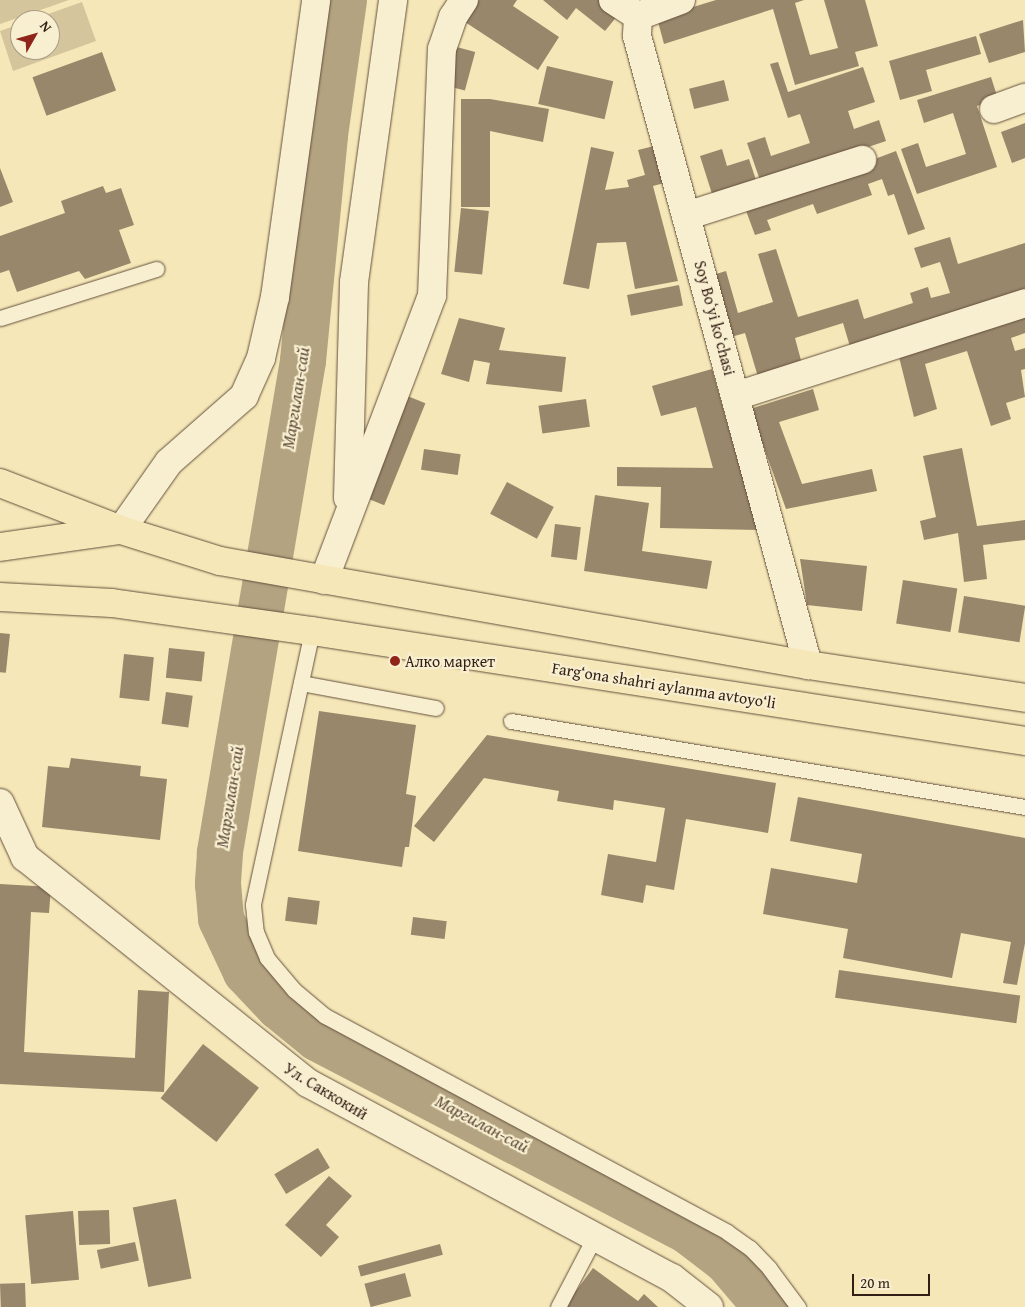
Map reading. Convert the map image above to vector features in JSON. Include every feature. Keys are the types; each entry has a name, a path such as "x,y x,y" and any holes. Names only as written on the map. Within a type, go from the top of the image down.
{"highway":[{"path":"0,483 121,530 220,562 808,665 1025,698"},
{"path":"0,547 121,530"},
{"name":"Farg‘ona shahri aylanma avtoyo‘li","path":"0,597 112,603 308,630 1025,741"}],"street":[{"path":"121,530 169,462 244,396 261,358 275,297 316,0"},
{"path":"348,520 354,282 393,0"},
{"path":"324,580 432,296 442,49 453,17 464,0"},
{"path":"613,0 638,16 681,0"},
{"name":"Soy Boʻyi koʻchasi","path":"638,16 638,36 808,665"},
{"path":"994,109 1025,98"},
{"path":"686,216 862,160"},
{"path":"736,396 1025,303"},
{"name":"Ул. Саккокий","path":"0,803 25,857 190,986 273,1059 308,1083 594,1238 672,1278 709,1307"}],"lane":[{"path":"0,318 156,269"},
{"path":"308,630 301,683 253,905 256,932 267,958 294,990 325,1016 727,1232 750,1248 798,1307"},
{"path":"301,683 436,708"},
{"path":"511,721 1025,807"},
{"path":"558,1307 594,1238"}],"shaded area":[{"path":"0,0 69,0 40,10 10,10 10,21 0,24"},
{"path":"82,2 96,41 60,54 59,10"},
{"path":"10,28 10,60 43,60 13,71 0,31"}],"building":[{"path":"479,0 517,0 513,6 559,37 538,70 465,22"},
{"path":"543,0 600,0 618,15 605,31 576,8 567,20"},
{"path":"716,0 804,0 795,3 810,55 838,48 824,0 865,0 878,46 855,52 859,66 795,85 773,9 664,44 657,18"},
{"path":"1023,20 1025,52 989,63 979,34"},
{"path":"976,36 981,54 926,70 932,91 900,100 889,61"},
{"path":"453,46 475,52 465,91 443,85"},
{"path":"102,52 116,91 46,116 32,77"},
{"path":"778,62 788,92 863,67 875,102 848,111 854,129 879,120 886,141 761,183 747,143 765,137 771,156 810,143 800,114 788,118 770,64"},
{"path":"547,66 613,81 604,119 538,104"},
{"path":"991,77 998,99 977,106 997,167 917,194 901,149 918,143 926,167 966,154 953,113 924,123 917,100"},
{"path":"724,80 729,100 694,109 689,89"},
{"path":"461,99 490,99 549,109 543,142 490,131 490,207 461,207"},
{"path":"1025,123 1025,158 1012,163 1001,132"},
{"path":"658,145 668,182 653,186 678,281 635,289 626,242 597,243 589,289 563,284 591,147 614,152 605,190 629,187 627,180 645,175 638,150"},
{"path":"722,149 727,166 749,159 757,183 713,197 700,156"},
{"path":"896,151 925,229 908,235 894,194 888,196 882,179 868,184 872,195 817,214 813,204 767,220 771,230 755,235 745,208"},
{"path":"0,168 13,202 0,207"},
{"path":"103,186 106,193 121,188 134,225 119,230 131,263 85,279 79,271 17,292 9,270 0,273 0,236 65,213 61,201"},
{"path":"461,208 489,211 482,275 454,272"},
{"path":"950,237 958,264 1025,243 1025,291 851,350 843,323 795,338 802,364 758,377 745,333 731,337 713,275 726,271 738,313 773,302 758,254 776,249 798,317 858,299 864,319 913,303 910,293 928,287 931,298 950,293 940,262 921,268 914,248"},
{"path":"679,285 683,306 631,316 627,295"},
{"path":"1025,309 1025,333 1011,338 1015,351 1025,348 1025,369 1021,370 1025,397 1006,403 1011,419 991,426 967,351 925,364 937,409 914,417 897,349"},
{"path":"459,318 505,328 499,350 566,357 562,392 486,384 490,363 474,360 469,382 441,374"},
{"path":"712,369 759,530 660,528 661,487 617,486 617,467 713,468 696,407 661,416 652,386"},
{"path":"813,389 819,410 779,422 802,484 872,469 877,491 786,509 750,409"},
{"path":"405,395 425,403 384,505 364,497"},
{"path":"586,399 590,427 542,433 538,406"},
{"path":"962,448 977,526 1025,520 1025,540 983,545 987,579 964,582 958,533 924,540 920,521 936,517 923,456"},
{"path":"424,449 461,454 458,475 421,470"},
{"path":"507,482 554,507 537,539 490,514"},
{"path":"595,495 649,503 642,551 712,561 707,589 584,571"},
{"path":"555,524 581,527 577,560 551,557"},
{"path":"800,559 867,566 862,611 807,605"},
{"path":"903,580 957,589 950,632 896,623"},
{"path":"964,596 1025,606 1019,642 958,633"},
{"path":"0,633 10,634 6,673 0,672"},
{"path":"169,648 205,652 202,682 166,678"},
{"path":"124,654 154,657 149,701 119,698"},
{"path":"166,692 193,696 188,727 162,724"},
{"path":"319,711 416,725 406,794 416,796 409,847 405,847 402,867 298,851"},
{"path":"487,735 776,783 768,833 686,819 674,890 646,885 643,903 601,895 608,854 656,862 665,808 614,800 613,810 557,801 559,791 484,778 434,842 414,826"},
{"path":"71,758 141,766 140,776 167,779 160,840 42,827 48,766 69,768"},
{"path":"798,797 1025,838 1025,943 1017,985 1003,983 1011,942 961,933 952,978 843,958 848,929 763,914 771,868 857,883 862,854 790,841"},
{"path":"0,884 51,887 49,913 31,912 24,1052 135,1058 138,990 169,992 164,1092 0,1084"},
{"path":"288,897 320,901 317,925 285,921"},
{"path":"413,917 447,921 445,939 411,935"},
{"path":"839,970 1020,995 1016,1023 835,998"},
{"path":"203,1044 259,1088 216,1142 161,1098"},
{"path":"318,1148 330,1168 286,1194 274,1174"},
{"path":"329,1176 352,1196 326,1225 339,1237 321,1257 285,1225"},
{"path":"176,1199 191,1279 148,1287 133,1207"},
{"path":"109,1210 110,1244 79,1245 78,1211"},
{"path":"73,1211 79,1280 31,1284 25,1215"},
{"path":"135,1242 139,1261 101,1269 97,1250"},
{"path":"440,1244 443,1255 361,1277 358,1266"},
{"path":"593,1268 638,1301 644,1294 658,1307 564,1307"},
{"path":"405,1273 411,1296 371,1307 364,1284"},
{"path":"25,1283 26,1307 1,1307 0,1284"}],"waterway":[{"name":"Маргилан-сай","path":"344,0 325,136 303,361 220,853 218,884 221,919 246,972 279,1007 317,1038 689,1232 727,1261 766,1307"}],"place":[{"name":"Алко маркет","path":"395,661"}]}
